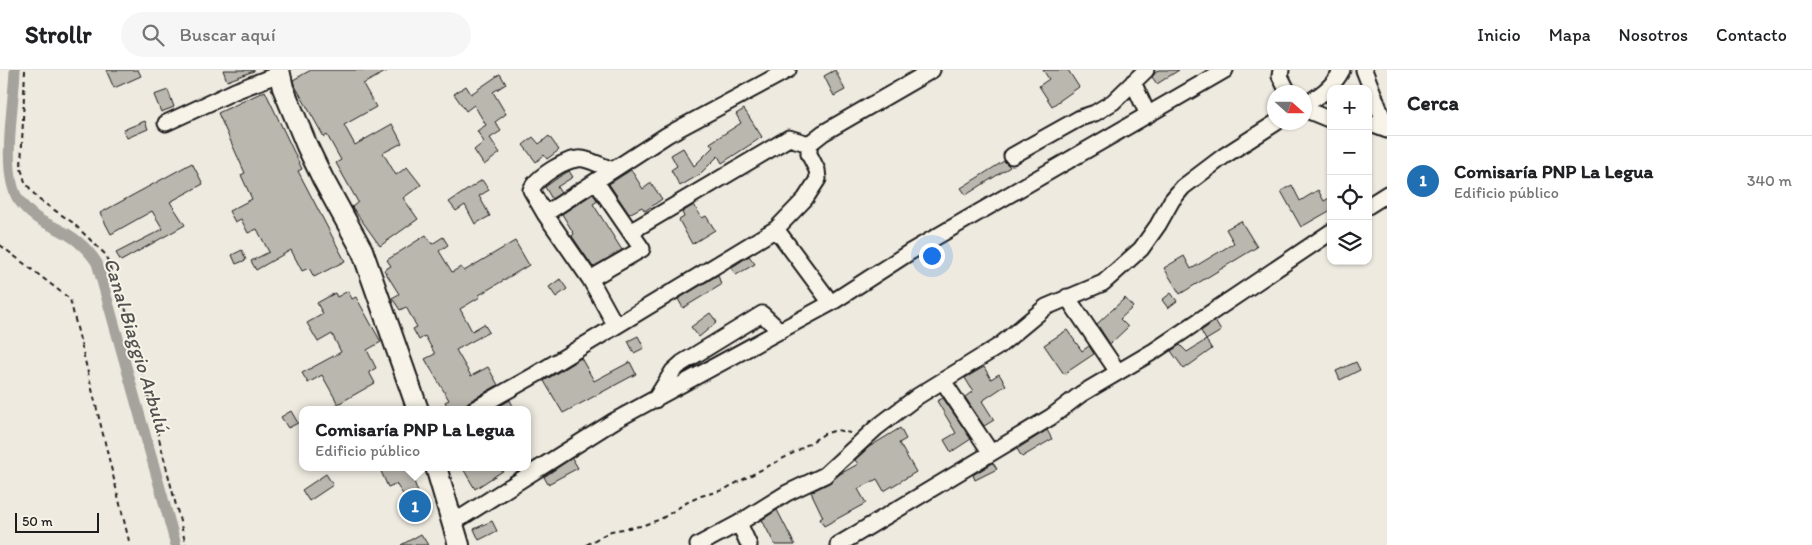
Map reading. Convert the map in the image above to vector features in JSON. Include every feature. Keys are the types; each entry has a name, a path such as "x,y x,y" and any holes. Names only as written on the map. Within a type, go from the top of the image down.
{"main road":[{"path":"279,72 283,88 307,146 362,250 417,406"},
{"path":"437,471 451,524 459,545"}],"street":[{"path":"545,214 666,135 788,70"},
{"path":"809,144 823,133 932,70"},
{"path":"1012,156 1113,102 1146,70"},
{"path":"451,524 614,422 831,303 910,252 1225,70"},
{"path":"1281,70 1280,76 1284,85"},
{"path":"1312,102 1326,92 1342,70"},
{"path":"1364,70 1387,130"},
{"path":"166,123 279,72"},
{"path":"1133,82 1148,114"},
{"path":"1312,111 1327,118"},
{"path":"1372,124 1387,130"},
{"path":"698,545 787,493 825,475 866,437 918,396 999,346 1046,306 1103,283 1141,249 1158,225 1172,200 1183,187 1224,156 1267,128"},
{"path":"630,232 789,138 809,144"},
{"path":"480,406 776,229 805,199 818,179 817,170 809,154 809,144"},
{"path":"613,170 583,158 576,159 566,162 535,182 531,190 590,280 616,326"},
{"path":"590,280 642,249 596,182"},
{"path":"1372,203 1387,194"},
{"path":"776,229 831,303"},
{"path":"838,545 1051,417 1080,394 1154,351 1327,235"},
{"path":"1067,297 1118,372"},
{"path":"655,400 672,372 682,363 762,314 780,332"},
{"path":"944,381 991,453"},
{"path":"739,522 749,545"}],"path":[{"path":"25,70 21,168 25,182 38,200 72,222 104,254 128,316 186,545"},
{"path":"0,245 70,299 130,545"},
{"path":"586,545 611,531 642,526 661,520 686,503 723,490 797,451 824,434 837,430 866,437"}],"building":[{"path":"106,70 138,70 141,76 114,88"},
{"path":"223,70 254,70 254,71 227,81"},
{"path":"311,70 389,70 363,84 376,107 344,125 355,145 392,124 402,143 383,153 396,175 407,167 421,185 403,198 418,219 380,246 352,207 358,202 336,163 341,160 327,135 324,137 294,84 293,80"},
{"path":"835,70 845,90 834,96 824,76"},
{"path":"1043,70 1068,70 1079,87 1052,106 1039,86 1049,79"},
{"path":"1158,70 1179,70 1157,84 1152,77"},
{"path":"500,74 506,84 493,92 506,114 495,122 501,131 490,138 500,153 484,165 474,150 484,142 477,131 486,125 474,105 466,111 454,94 466,86 471,94"},
{"path":"168,90 174,107 161,112 154,95"},
{"path":"265,91 302,169 298,171 345,261 314,277 309,268 302,271 291,250 256,270 251,261 269,252 257,229 248,233 241,219 235,222 229,211 252,199 241,175 245,173 218,113"},
{"path":"744,109 762,137 722,163 718,156 699,175 680,186 671,170 677,166 671,155 683,148 694,166 713,147 710,143 741,123 736,114"},
{"path":"145,121 148,129 127,138 123,130"},
{"path":"549,136 559,150 547,159 544,155 536,162 523,145 533,137 539,144"},
{"path":"1004,161 1010,167 966,195 961,188"},
{"path":"192,163 203,184 170,202 185,225 121,261 116,253 163,229 152,211 111,234 100,213"},
{"path":"631,170 643,189 651,183 662,199 645,211 642,207 629,214 609,184"},
{"path":"569,171 573,177 557,187 561,193 552,199 545,187"},
{"path":"482,180 489,190 479,196 490,216 475,224 465,205 456,211 449,202"},
{"path":"1292,185 1300,201 1318,190 1324,201 1327,199 1327,212 1301,227 1281,191"},
{"path":"593,194 598,201 593,204 622,250 593,267 572,236 574,234 562,214"},
{"path":"694,205 702,218 706,216 715,230 692,244 679,220 684,217 682,212"},
{"path":"1241,221 1257,247 1180,294 1164,268 1184,256 1191,269 1234,243 1226,229"},
{"path":"426,235 432,244 443,237 448,245 439,251 452,272 461,267 464,271 515,241 529,265 479,295 480,297 460,309 472,331 484,324 489,332 456,350 471,376 488,367 498,385 468,402 466,406 447,406 445,402 449,400 425,359 435,354 425,336 419,340 413,329 417,327 406,307 400,310 392,298 399,294 384,270 391,266 387,260"},
{"path":"242,250 246,260 236,264 232,255"},
{"path":"749,256 755,264 736,275 731,268"},
{"path":"718,275 721,285 683,308 678,299"},
{"path":"560,279 567,289 556,297 549,287"},
{"path":"348,291 352,299 356,297 381,342 367,350 376,368 369,372 375,383 338,404 322,375 308,383 302,373 341,352 332,334 318,342 307,323 323,314 317,303 335,293 337,297"},
{"path":"1171,293 1177,301 1168,308 1162,300"},
{"path":"1125,298 1133,307 1120,319 1128,327 1110,344 1097,324"},
{"path":"710,313 717,322 699,337 691,327"},
{"path":"1215,321 1221,331 1206,340 1201,331"},
{"path":"1067,330 1082,351 1089,346 1094,354 1064,374 1044,345"},
{"path":"638,336 644,348 634,353 628,341"},
{"path":"1206,340 1212,349 1184,369 1171,351 1180,345 1187,352"},
{"path":"581,358 594,381 630,362 636,374 563,413 544,381"},
{"path":"1356,362 1360,370 1340,380 1336,371"},
{"path":"984,367 991,379 999,374 1006,385 982,401 994,420 984,426 965,397 973,391 965,378"},
{"path":"943,398 971,439 951,452 944,440 956,433 937,401"},
{"path":"510,400 513,406 500,406"},
{"path":"291,411 298,423 288,428 281,417"},
{"path":"900,428 906,439 899,443 916,472 884,491 877,479 858,489 866,503 824,526 820,519 823,517 811,492 858,464 855,460 869,447"},
{"path":"1047,430 1052,439 1022,457 1017,449"},
{"path":"572,458 578,468 548,484 544,477"},
{"path":"993,463 997,469 975,480 973,475"},
{"path":"381,471 412,471 420,498 410,504 396,484 388,487"},
{"path":"464,471 503,471 475,489"},
{"path":"326,474 333,485 309,501 302,490"},
{"path":"777,510 795,545 775,545 762,520"},
{"path":"492,521 497,531 479,540 474,529"},
{"path":"421,534 428,545 401,545"}],"waterway":[{"name":"Canal Biaggio Arbulú","path":"15,70 9,155 13,187 18,199 29,212 41,221 73,238 88,251 97,263 176,545"}],"place":[{"name":"Comisaría PNP La Legua","path":"415,506"}]}
